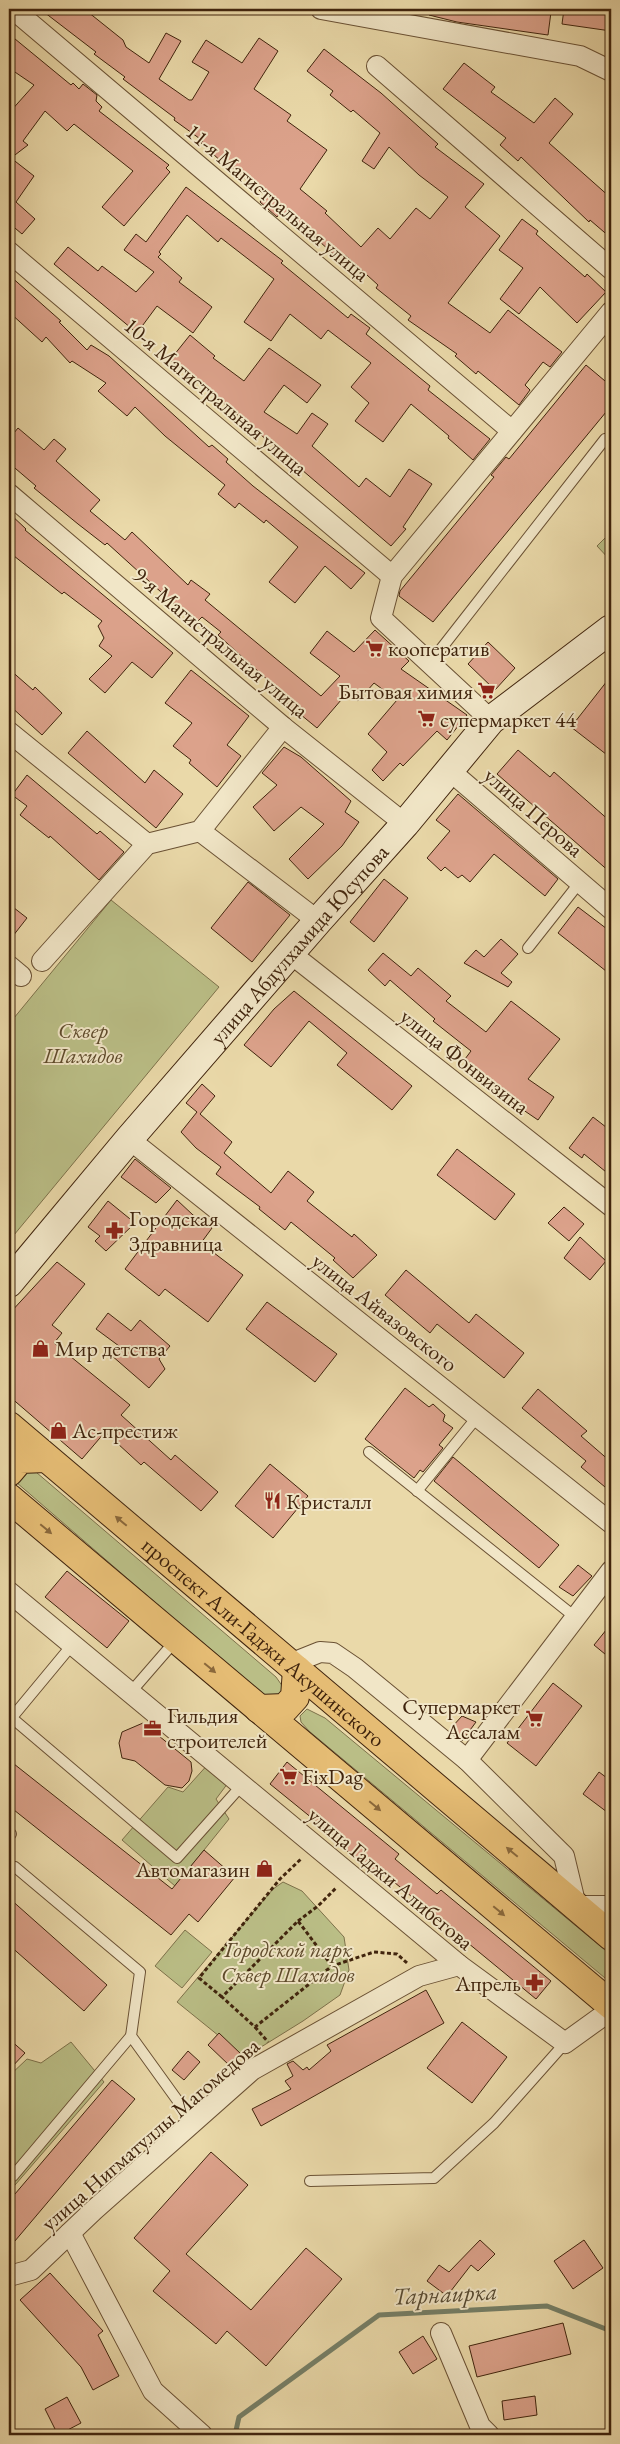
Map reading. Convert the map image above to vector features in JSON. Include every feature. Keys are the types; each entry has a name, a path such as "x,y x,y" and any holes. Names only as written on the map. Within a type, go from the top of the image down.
{"main road":[{"name":"проспект Али-Гаджи Акушинского","path":"9,1426 611,1936"},
{"path":"9,1472 20,1459 46,1458"},
{"path":"9,1480 14,1502 609,2004"},
{"path":"259,1710 285,1708 295,1697 293,1667"}],"street":[{"name":"11-я Магистральная улица","path":"13,9 512,431"},
{"path":"321,9 580,56 611,71"},
{"path":"377,66 611,269"},
{"name":"10-я Магистральная улица","path":"9,252 392,576"},
{"path":"490,720 382,618 392,576 611,312"},
{"name":"9-я Магистральная улица","path":"9,494 283,727 405,824"},
{"name":"улица Абдулхамида Юсупова","path":"9,1283 129,1139 318,921 405,824 490,720 611,629"},
{"path":"42,961 147,844 200,831 283,727"},
{"path":"9,732 147,844"},
{"name":"улица Перова","path":"449,770 611,909"},
{"path":"200,831 318,921"},
{"name":"улица Фонвизина","path":"290,953 611,1206"},
{"name":"улица Айвазовского","path":"129,1139 611,1523"},
{"path":"466,1760 575,1617 608,1583"},
{"name":"улица Гаджи Алибегова","path":"9,1592 459,1965 565,2043"},
{"path":"293,1667 320,1652 333,1652 355,1668 466,1760 564,1856 576,1906 611,1906"},
{"name":"улица Нигматуллы Магомедова","path":"9,2276 32,2270 70,2233 252,2070 278,2053 419,1976 459,1965"},
{"path":"565,2043 588,2026 609,2004"},
{"path":"70,2233 153,2391 202,2435"},
{"path":"441,2333 480,2426 489,2435"}],"lane":[{"path":"430,663 605,439"},
{"path":"528,948 580,882"},
{"path":"418,1491 478,1416"},
{"path":"369,1452 575,1617"},
{"path":"130,1693 177,1640"},
{"path":"72,1646 10,1719 177,1858 242,1785"},
{"path":"9,2172 13,2176 131,2036 140,1972 15,1867"},
{"path":"131,2036 193,2122"},
{"path":"310,2181 434,2178 494,2123 565,2043"}],"path":[{"path":"310,1863 304,1856 280,1879 199,1978 255,2027 332,1966 374,1952 397,1954"},
{"path":"222,1998 298,1921 318,1906 336,1888 348,1872"},
{"path":"329,1882 336,1888"},
{"path":"298,1921 332,1966"}],"green space":[{"path":"611,532 611,561 597,546"},
{"name":"Сквер Шахидов","path":"111,900 219,987 9,1241 9,1024"},
{"path":"9,1449 276,1677 283,1687 278,1697 261,1694 9,1476"},
{"path":"307,1709 325,1718 611,1955 611,1983 309,1731 301,1722 300,1716"},
{"path":"210,1762 231,1779 216,1799 229,1819 175,1886 122,1840 168,1787 183,1792"},
{"name":"Городской парк Сквер Шахидов","path":"283,1882 302,1891 344,1937 349,1970 340,1995 303,2021 245,2057 177,2002 273,1889"},
{"path":"185,1930 212,1952 182,1988 155,1966"},
{"path":"71,2042 104,2082 9,2192 9,2076 27,2059 41,2063"}],"building":[{"path":"40,9 79,9 86,14 88,12 123,40 126,47 149,63 166,33 181,41 159,79 189,100 192,100 209,72 192,62 206,40 242,63 259,38 278,51 254,89 291,115 287,121 327,150 300,189 327,211 325,213 361,247 378,228 390,239 416,208 430,219 448,197 419,175 389,147 374,169 362,161 380,133 353,110 351,112 330,95 333,91 307,71 324,49 381,93 438,144 435,147 484,184 465,207 500,236 448,303 490,333 508,310 562,352 550,367 543,362 525,385 530,390 519,405 478,371 476,374 455,356 457,354 408,320 411,316 376,288 378,285 345,255 340,260 309,232 308,234 281,212 277,217 260,202 265,195 225,162 224,164 201,143 203,141 174,120 175,118 123,79 125,77 94,54 96,52"},
{"path":"430,9 508,9 528,11 528,9 551,12 548,35 457,22 429,15"},
{"path":"564,9 611,9 611,31 562,24"},
{"path":"9,34 71,85 73,83 79,89 83,84 97,95 96,101 102,107 99,111 169,165 166,168 170,172 124,226 102,207 133,171 74,124 67,131 45,111 23,141 28,145 11,158 34,176 16,202 35,219 22,234 9,223 9,113 34,85 9,68"},
{"path":"464,63 495,87 491,92 534,123 555,98 573,114 549,143 611,198 611,238 590,220 589,222 521,157 518,161 500,145 506,138 443,89"},
{"path":"186,187 283,261 281,263 348,318 351,314 370,328 366,334 430,386 428,390 490,439 473,460 448,438 449,436 411,404 383,442 355,421 369,403 351,387 371,363 328,330 321,339 290,314 271,341 244,322 274,279 221,238 218,242 187,215 159,252 161,254 158,257 182,278 179,282 212,307 193,333 157,306 137,333 54,264 68,247 98,271 102,266 136,292 154,272 124,250 136,234 146,242"},
{"path":"522,219 538,231 536,234 585,277 587,274 606,292 577,323 540,287 519,314 500,299 523,268 499,250"},
{"path":"9,275 61,321 59,322 87,350 91,345 109,356 209,447 212,445 228,459 226,462 253,486 365,573 351,589 325,566 295,603 269,582 298,547 266,520 264,523 239,503 235,508 218,494 225,485 165,436 135,407 127,416 98,391 106,383 72,361 70,363 46,337 42,342 9,312"},
{"path":"190,335 215,356 213,358 244,381 269,348 321,385 307,403 284,385 264,412 297,434 312,413 328,424 312,446 359,487 366,478 390,497 409,469 432,484 403,527 406,529 391,546 233,411 170,360"},
{"path":"586,365 611,386 611,406 433,622 399,596 400,591 494,477 491,475 506,457 509,459"},
{"path":"18,428 44,450 54,439 66,449 56,461 100,500 90,511 125,540 132,532 188,585 191,580 210,594 205,600 321,696 340,676 310,653 327,631 354,652 375,630 409,661 401,669 467,715 447,740 437,731 403,766 400,763 383,781 372,770 387,752 368,734 397,700 374,683 358,701 348,692 317,728 278,696 281,692 218,635 221,632 202,617 198,621 172,602 107,543 105,545 34,488 36,486 9,463 9,439"},
{"path":"9,513 25,530 173,653 152,678 132,662 105,693 89,679 112,656 99,646 104,638 98,626 102,621 64,592 62,594 9,552"},
{"path":"488,642 515,668 495,690 468,664"},
{"path":"9,669 33,690 35,687 62,713 42,735 9,705"},
{"path":"191,670 249,716 227,745 241,756 217,787 189,763 191,760 173,746 192,723 165,703"},
{"path":"611,676 611,758 571,727"},
{"path":"87,731 145,783 154,770 183,794 156,828 68,753"},
{"path":"284,747 301,757 351,801 345,812 359,822 342,846 308,879 289,859 324,824 301,807 274,831 253,807 277,785 262,773"},
{"path":"518,750 550,777 554,772 611,822 611,873 497,774"},
{"path":"27,775 97,834 100,831 124,852 99,880 50,836 49,838 20,815 27,806 12,795"},
{"path":"458,794 558,879 545,896 494,854 470,882 462,875 458,878 445,867 441,871 427,858 450,831 436,820"},
{"path":"384,879 408,898 374,942 350,922"},
{"path":"248,882 290,915 252,962 211,928"},
{"path":"9,904 27,918 9,941"},
{"path":"578,907 611,932 611,975 558,933"},
{"path":"501,939 518,954 501,973 512,982 508,987 464,963 476,950 484,957"},
{"path":"383,953 411,976 418,968 451,996 446,1001 486,1032 511,1001 560,1039 528,1079 554,1097 538,1120 516,1105 518,1102 465,1059 471,1051 433,1021 435,1019 390,980 385,986 368,970"},
{"path":"294,991 412,1086 392,1110 337,1065 347,1053 309,1021 271,1067 244,1045 274,1009"},
{"path":"202,1084 215,1096 200,1114 232,1142 224,1153 271,1193 288,1171 314,1192 307,1201 352,1237 354,1234 377,1255 353,1278 333,1260 335,1258 291,1222 285,1230 259,1209 260,1207 216,1174 221,1167 196,1148 181,1132 197,1112 186,1103"},
{"path":"593,1117 611,1131 611,1176 584,1154 582,1158 569,1148"},
{"path":"457,1149 515,1194 495,1220 437,1175"},
{"path":"135,1159 171,1188 156,1203 121,1177"},
{"path":"177,1200 193,1215 212,1228 201,1243 243,1275 208,1322 165,1289 159,1296 125,1269"},
{"path":"108,1201 135,1223 106,1251 95,1241 100,1236 88,1227"},
{"path":"564,1207 584,1224 569,1241 548,1223"},
{"path":"580,1237 606,1261 590,1280 564,1258"},
{"path":"57,1262 85,1284 52,1325 62,1333 54,1343 130,1405 121,1415 171,1460 175,1455 218,1492 201,1511 144,1462 141,1465 105,1432 82,1459 9,1396 9,1314"},
{"path":"406,1270 469,1323 476,1314 524,1353 504,1378 437,1324 430,1333 385,1295"},
{"path":"267,1302 337,1354 315,1382 246,1329"},
{"path":"108,1313 131,1331 140,1320 170,1346 159,1359 165,1369 149,1388 111,1355 119,1346 96,1329"},
{"path":"405,1388 429,1407 433,1404 445,1415 443,1421 453,1428 439,1445 443,1448 423,1472 420,1470 414,1478 365,1439"},
{"path":"538,1389 587,1431 581,1436 611,1462 611,1492 581,1467 586,1461 522,1408"},
{"path":"453,1457 559,1545 539,1568 434,1481"},
{"name":"Кристалл","path":"270,1464 308,1496 273,1538 235,1506"},
{"path":"578,1565 592,1576 573,1596 559,1587"},
{"path":"67,1571 129,1621 107,1648 45,1597"},
{"path":"611,1624 611,1659 594,1645"},
{"path":"553,1683 582,1706 536,1766 507,1743"},
{"path":"462,1716 476,1722 462,1741 451,1728"},
{"path":"143,1723 191,1762 192,1771 189,1781 182,1788 165,1785 135,1761 122,1758 119,1743 122,1732"},
{"path":"9,1760 172,1889 204,1850 235,1877 198,1922 189,1914 171,1935 9,1806"},
{"path":"287,1762 399,1854 395,1859 437,1894 441,1890 551,1981 536,1999 383,1873 379,1878 332,1838 334,1836 270,1784"},
{"path":"599,1772 611,1781 611,1815 583,1794"},
{"path":"9,1898 107,1985 84,2011 9,1945"},
{"path":"426,1990 444,2023 261,2126 252,2109 291,2089 285,2081 293,2076 287,2064 293,2061 303,2070 307,2067 309,2070 331,2051 327,2045"},
{"path":"462,2022 507,2057 472,2103 427,2068"},
{"path":"219,2033 241,2054 230,2066 208,2045"},
{"path":"9,2039 25,2053 9,2070"},
{"path":"188,2051 200,2062 184,2080 172,2070"},
{"path":"112,2080 135,2099 9,2248 9,2201"},
{"path":"211,2152 248,2185 186,2254 251,2310 306,2248 342,2279 266,2366 227,2331 216,2344 153,2291 170,2271 134,2238"},
{"path":"480,2240 495,2254 478,2271 471,2265 447,2296 427,2281 439,2265 449,2272"},
{"path":"584,2240 603,2268 573,2289 554,2261"},
{"path":"50,2273 103,2331 98,2335 119,2376 93,2390 81,2367 20,2300"},
{"path":"563,2323 571,2354 477,2377 469,2346"},
{"path":"423,2336 437,2359 413,2374 399,2352"},
{"path":"535,2396 537,2415 504,2420 502,2401"},
{"path":"67,2397 81,2423 58,2435 45,2409"}],"waterway":[{"name":"Тарнаирка","path":"235,2435 239,2417 379,2315 547,2306 611,2331"}],"place":[{"name":"кооператив","path":"374,648"},
{"name":"Бытовая химия","path":"487,691"},
{"name":"супермаркет 44","path":"426,719"},
{"name":"Городская Здравница","path":"115,1231"},
{"name":"Мир детства","path":"41,1348"},
{"name":"Ас-престиж","path":"58,1430"},
{"name":"Кристалл","path":"272,1501"},
{"name":"Супермаркет Ассалам","path":"534,1719"},
{"name":"Гильдия строителей","path":"153,1728"},
{"name":"FixDag","path":"288,1776"},
{"name":"Автомагазин","path":"264,1869"},
{"name":"Апрель","path":"535,1983"}]}
